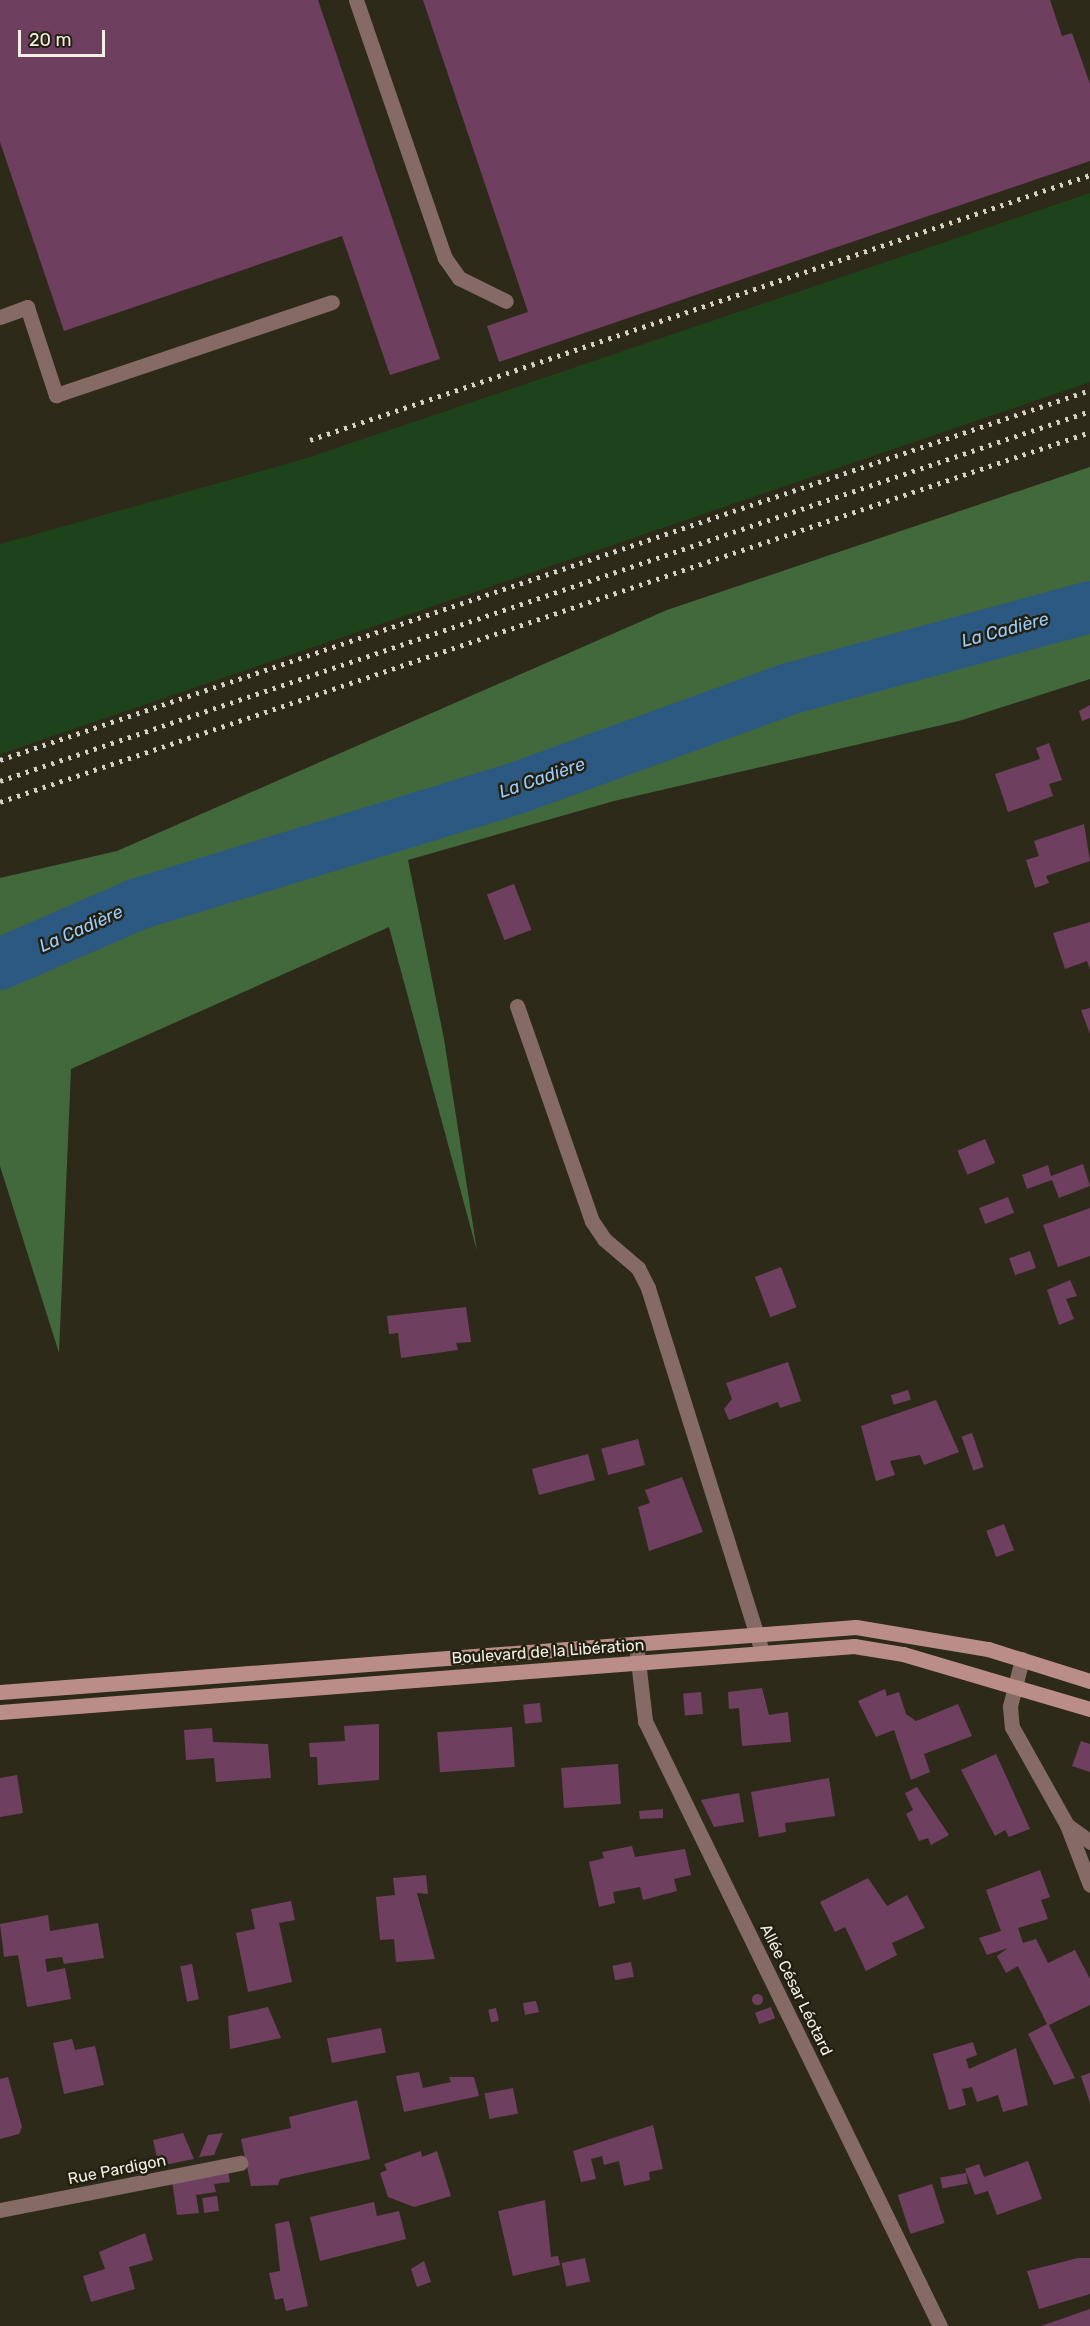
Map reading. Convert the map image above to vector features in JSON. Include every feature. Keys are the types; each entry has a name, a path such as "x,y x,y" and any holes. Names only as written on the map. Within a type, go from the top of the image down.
{"street":[{"path":"356,0 445,258 459,278 506,301"},
{"path":"0,316 27,307 56,395 332,302"},
{"path":"517,1006 592,1221 604,1239 638,1268 648,1288 762,1652"},
{"name":"Boulevard de la Libération","path":"0,1692 756,1633 879,1627 1022,1659 1090,1681"},
{"name":"Allée César Léotard","path":"636,1644 645,1721 940,2326"},
{"name":"Boulevard de la Libération","path":"0,1712 639,1664 762,1652 880,1648 1090,1709"},
{"path":"1022,1659 1014,1686 1012,1727 1067,1825 1090,1885"},
{"path":"1067,1825 1090,1842"},
{"name":"Rue Pardigon","path":"0,2210 240,2163"}],"green space":[{"path":"1090,193 1090,382 0,754 0,544 304,459"},
{"path":"1090,467 1090,679 959,721 614,801 408,860 444,1039 477,1251 389,927 71,1069 59,1353 0,1166 0,878 117,851 667,610"}],"building":[{"path":"0,0 318,0 440,359 390,375 342,236 64,331 0,142"},
{"path":"423,0 1050,0 1062,36 1072,33 1090,84 1090,161 499,362 487,326 528,312"},
{"path":"1090,705 1090,718 1082,721 1079,711"},
{"path":"1049,743 1062,780 1049,784 1053,796 1008,812 995,774 1040,759 1036,748"},
{"path":"1084,824 1090,861 1046,876 1049,883 1035,888 1026,860 1039,856 1034,841"},
{"path":"514,884 532,930 504,940 487,894"},
{"path":"1090,922 1090,970 1087,961 1065,969 1053,933"},
{"path":"1090,1008 1090,1034 1081,1010"},
{"path":"985,1139 995,1163 968,1175 957,1151"},
{"path":"1083,1164 1090,1186 1059,1198 1052,1180 1027,1189 1022,1175 1048,1165 1051,1176"},
{"path":"1008,1197 1014,1213 985,1224 979,1208"},
{"path":"1090,1208 1090,1256 1058,1267 1043,1225"},
{"path":"1030,1251 1036,1268 1015,1275 1009,1258"},
{"path":"781,1267 796,1307 770,1317 755,1277"},
{"path":"1070,1280 1077,1296 1066,1299 1074,1319 1059,1325 1047,1290"},
{"path":"466,1307 471,1342 456,1343 458,1350 401,1358 398,1333 389,1334 387,1316"},
{"path":"788,1362 801,1401 780,1408 778,1402 729,1420 724,1409 732,1399 726,1383"},
{"path":"908,1390 911,1400 894,1405 891,1395"},
{"path":"936,1400 959,1452 924,1465 920,1455 890,1461 895,1475 876,1481 861,1426"},
{"path":"972,1433 984,1467 973,1471 962,1437"},
{"path":"638,1439 645,1465 608,1475 601,1449"},
{"path":"588,1454 595,1480 539,1495 532,1469"},
{"path":"682,1477 703,1532 649,1551 638,1507 650,1503 645,1490"},
{"path":"1004,1524 1014,1550 996,1557 986,1531"},
{"path":"762,1688 769,1715 788,1712 791,1742 742,1746 739,1708 729,1709 728,1692"},
{"path":"885,1689 887,1696 899,1692 906,1714 916,1721 958,1704 972,1736 924,1754 930,1772 911,1780 894,1730 876,1737 858,1701"},
{"path":"701,1692 703,1714 685,1715 683,1694"},
{"path":"540,1703 542,1722 525,1724 523,1705"},
{"path":"379,1724 379,1780 318,1785 317,1757 310,1757 309,1743 345,1741 344,1726"},
{"path":"512,1727 515,1767 440,1772 437,1732"},
{"path":"212,1728 213,1742 268,1744 271,1778 216,1782 214,1758 186,1760 184,1730"},
{"path":"1081,1741 1090,1744 1090,1772 1072,1766"},
{"path":"996,1754 1030,1829 1009,1837 1005,1830 995,1836 961,1770"},
{"path":"618,1764 621,1804 564,1808 561,1768"},
{"path":"17,1775 23,1813 0,1817 0,1778"},
{"path":"829,1778 835,1816 785,1823 786,1832 759,1837 751,1792"},
{"path":"917,1787 949,1835 931,1845 928,1838 919,1841 906,1814 913,1810 905,1793"},
{"path":"739,1793 744,1822 714,1827 701,1800"},
{"path":"663,1809 663,1818 640,1819 639,1811"},
{"path":"632,1846 635,1857 685,1849 691,1875 674,1879 677,1891 643,1900 640,1887 613,1892 615,1903 599,1907 589,1862 604,1858 602,1852"},
{"path":"1040,1870 1050,1897 1041,1900 1048,1919 1018,1928 1023,1943 1036,1939 1048,1963 1075,1950 1090,1979 1090,2005 1049,2025 1075,2078 1054,2085 1028,2034 1047,2024 1018,1966 1006,1973 997,1956 1008,1948 987,1955 979,1938 1001,1931 986,1890"},
{"path":"426,1875 428,1894 417,1893 435,1959 396,1962 394,1939 380,1940 376,1897 395,1895 393,1878"},
{"path":"868,1878 887,1906 907,1895 925,1928 892,1943 897,1955 866,1971 845,1927 835,1932 820,1902"},
{"path":"291,1901 295,1920 279,1923 292,1982 248,1992 236,1933 255,1929 251,1909"},
{"path":"48,1915 50,1931 98,1923 104,1958 64,1964 62,1957 45,1959 47,1972 65,1968 71,1999 27,2007 18,1955 4,1957 0,1924"},
{"path":"631,1962 634,1977 615,1980 612,1966"},
{"path":"192,1964 199,1999 187,2002 180,1966"},
{"path":"757,1994 761,1995 761,2003 757,2004 753,2003 752,1999 753,1995"},
{"path":"536,2001 539,2012 525,2015 523,2003"},
{"path":"268,2007 281,2038 230,2049 228,2016"},
{"path":"771,2007 775,2018 759,2024 755,2013"},
{"path":"496,2008 499,2021 491,2022 488,2010"},
{"path":"381,2028 386,2053 332,2063 327,2038"},
{"path":"72,2039 75,2050 95,2046 104,2085 64,2094 53,2043"},
{"path":"973,2042 977,2055 966,2059 969,2069 1016,2048 1028,2105 1003,2112 998,2095 977,2102 972,2087 962,2089 966,2105 949,2110 933,2054"},
{"path":"419,2072 423,2088 451,2082 449,2077 474,2077 479,2096 404,2112 396,2076"},
{"path":"1090,2073 1090,2103 1081,2076"},
{"path":"8,2077 22,2127 19,2134 0,2139 0,2079"},
{"path":"513,2088 518,2114 489,2119 485,2094"},
{"path":"357,2100 370,2159 280,2179 278,2185 251,2186 241,2139 291,2128 289,2117"},
{"path":"653,2125 663,2169 649,2172 650,2180 624,2186 619,2161 604,2165 602,2156 591,2159 596,2179 581,2182 573,2151"},
{"path":"183,2133 194,2159 159,2166 153,2140"},
{"path":"223,2133 214,2155 199,2157 208,2135"},
{"path":"421,2151 422,2157 437,2151 451,2196 414,2207 388,2197 380,2173 387,2170 384,2164"},
{"path":"1028,2161 1042,2199 997,2215 988,2191 975,2195 965,2169 979,2164 984,2177"},
{"path":"228,2172 230,2182 214,2184 216,2192 196,2195 199,2213 177,2215 172,2181"},
{"path":"966,2173 968,2184 942,2188 940,2178"},
{"path":"932,2184 945,2223 910,2234 898,2195"},
{"path":"217,2196 219,2211 204,2213 202,2198"},
{"path":"545,2200 551,2257 558,2256 560,2265 513,2276 498,2211"},
{"path":"374,2202 377,2216 399,2211 406,2239 320,2261 310,2217"},
{"path":"289,2221 308,2306 286,2311 283,2298 275,2300 269,2273 280,2271 275,2224"},
{"path":"145,2233 153,2260 129,2267 135,2289 91,2302 83,2276 105,2269 99,2252"},
{"path":"585,2258 590,2281 567,2286 562,2263"},
{"path":"1078,2258 1090,2258 1090,2294 1039,2309 1027,2271"},
{"path":"424,2261 431,2282 417,2287 411,2269"},
{"path":"1090,2309 1090,2326 1041,2326"}],"waterway":[{"name":"La Cadière","path":"0,964 138,904 517,788 792,688 1090,607"}],"railway":[{"path":"310,440 1090,175"},
{"path":"0,760 1090,390"},
{"path":"0,781 1090,411"},
{"path":"0,802 1090,432"}]}
